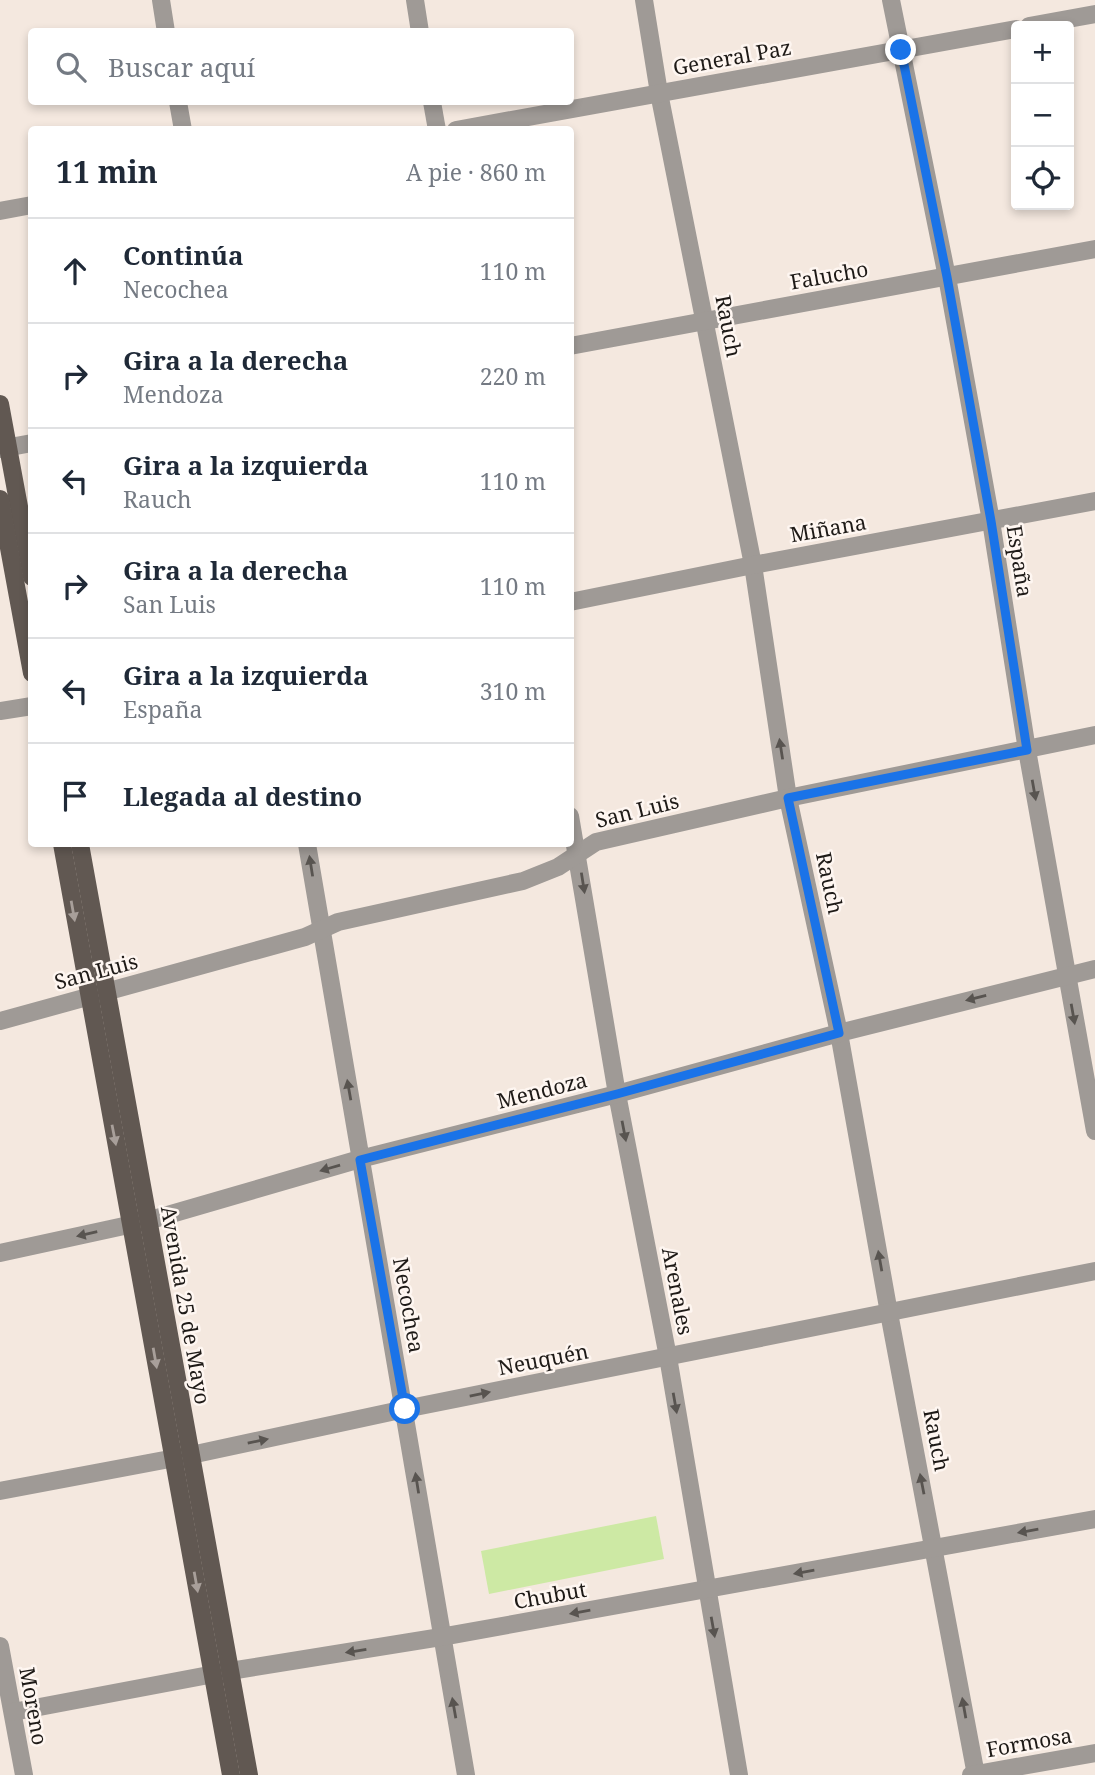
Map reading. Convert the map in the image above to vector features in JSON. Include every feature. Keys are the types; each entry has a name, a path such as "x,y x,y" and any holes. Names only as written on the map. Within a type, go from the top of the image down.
{"main road":[{"path":"0,404 4,449 28,559"},
{"path":"0,499 28,651"},
{"name":"Avenida 25 de Mayo","path":"63,847 97,995 221,1672 231,1775"},
{"name":"Avenida 25 de Mayo","path":"80,847 97,995"},
{"name":"Avenida 25 de Mayo","path":"221,1672 249,1775"}],"street":[{"path":"160,0 165,28"},
{"path":"415,0 420,28"},
{"name":"Rauch","path":"644,0 659,93 753,565 788,798 839,1033 974,1775"},
{"name":"España","path":"891,0 947,277 1095,1131"},
{"path":"1056,21 1095,14"},
{"name":"General Paz","path":"478,126 1011,30"},
{"path":"179,105 182,126"},
{"path":"433,105 436,126"},
{"path":"0,211 28,206"},
{"name":"Falucho","path":"574,345 1095,249"},
{"path":"4,449 28,444"},
{"name":"Miñana","path":"574,601 1095,501"},
{"path":"0,711 28,707"},
{"name":"San Luis","path":"0,1021 305,937 338,922 523,881 558,867 596,842 788,798 1095,735"},
{"name":"Arenales","path":"574,834 617,1094 668,1357 739,1775"},
{"name":"Necochea","path":"307,847 466,1775"},
{"name":"Mendoza","path":"0,1253 139,1222 360,1160 839,1033 1095,969"},
{"name":"Neuquén","path":"0,1491 182,1457 405,1409 1095,1271"},
{"name":"Chubut","path":"13,1712 221,1672 441,1637 1095,1519"},
{"name":"Moreno","path":"0,1646 13,1712 8,1737 24,1775"},
{"name":"Formosa","path":"974,1775 1095,1754"}],"green space":[{"path":"656,1516 664,1559 489,1594 481,1551"}],"route":[{"path":"405,1409 360,1160 839,1033 788,798 1027,750 991,521 947,277 901,50"}]}
